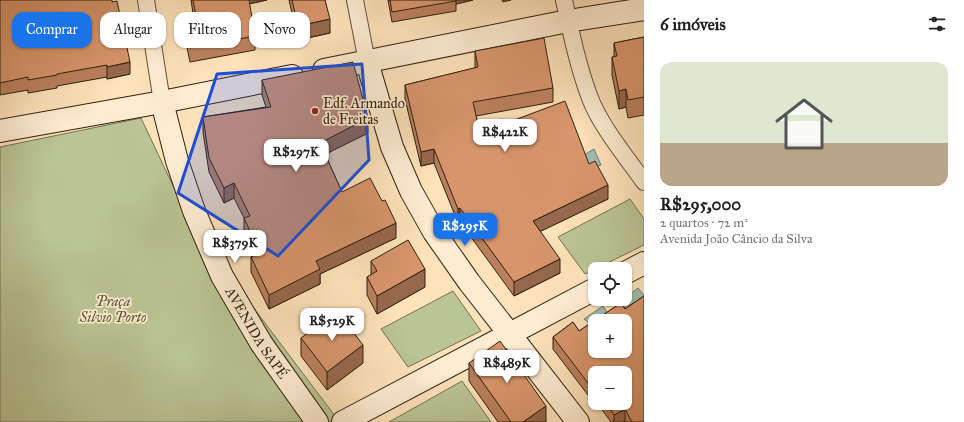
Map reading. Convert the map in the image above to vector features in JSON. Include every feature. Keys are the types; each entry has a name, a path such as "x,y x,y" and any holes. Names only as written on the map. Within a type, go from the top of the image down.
{"main road":[{"path":"0,131 162,102 568,21 644,9"},
{"path":"366,62 392,147 411,191 434,232 468,282 578,422"},
{"name":"AVENIDA SAPÉ","path":"162,102 177,161 194,211 222,276 262,343 316,422"},
{"path":"632,269 644,263"},
{"path":"343,422 511,335 588,293"}],"street":[{"path":"146,0 162,102"},
{"path":"355,0 366,62"},
{"path":"564,0 568,21 590,98 604,124 644,182"}],"highlighted area":[{"path":"362,64 369,160 278,256 178,193 217,74"}],"green space":[{"name":"Praça Silvio Porto","path":"141,118 192,226 338,420 333,422 0,422 0,147"},
{"path":"630,199 644,219 644,245 609,262 588,262 588,273 585,274 558,237"},
{"path":"453,291 481,331 408,367 381,329"},
{"path":"462,381 491,422 389,422"}],"water":[{"path":"594,149 601,165 589,169 582,156"},
{"path":"638,288 644,295 644,299 627,311 624,306 632,306 632,293"},
{"path":"603,306 608,314 591,314"},
{"path":"588,316 588,322 584,319"}],"building":[{"path":"0,0 117,1 119,12 100,12 100,48 127,48 130,62 28,80 28,77 0,83"},
{"path":"193,0 249,0 251,12 249,12 249,37 241,39 241,12 195,12"},
{"path":"292,0 325,0 330,19 310,23 310,12 295,12"},
{"path":"390,0 456,0 456,1 392,12"},
{"path":"644,37 644,97 628,100 626,89 619,91 612,57 617,56 614,43"},
{"path":"544,38 553,88 473,102 480,133 565,101 589,164 595,161 608,185 533,221 560,259 514,282 460,208 458,209 434,149 421,152 405,85 478,67 475,51"},
{"path":"353,62 368,118 320,143 342,192 370,178 382,201 385,200 396,223 316,261 320,269 269,295 251,257 260,253 244,218 250,216 234,183 224,188 209,158 203,117 271,107 262,80"},
{"path":"408,240 425,269 377,296 367,277 377,271 371,261"},
{"path":"644,296 644,422 632,422 626,410 632,410 632,366 588,366 588,383 553,337 573,322 579,331 588,325 588,358 632,358 632,314 604,314 616,306 623,306 625,309 632,306 632,304"},
{"path":"337,311 363,345 327,372 301,338"},
{"path":"500,341 546,406 523,422 511,422 469,363"},
{"path":"611,410 623,410 614,415"}],"place":[{"name":"Edf. Armando de Freitas","path":"315,111"}]}
